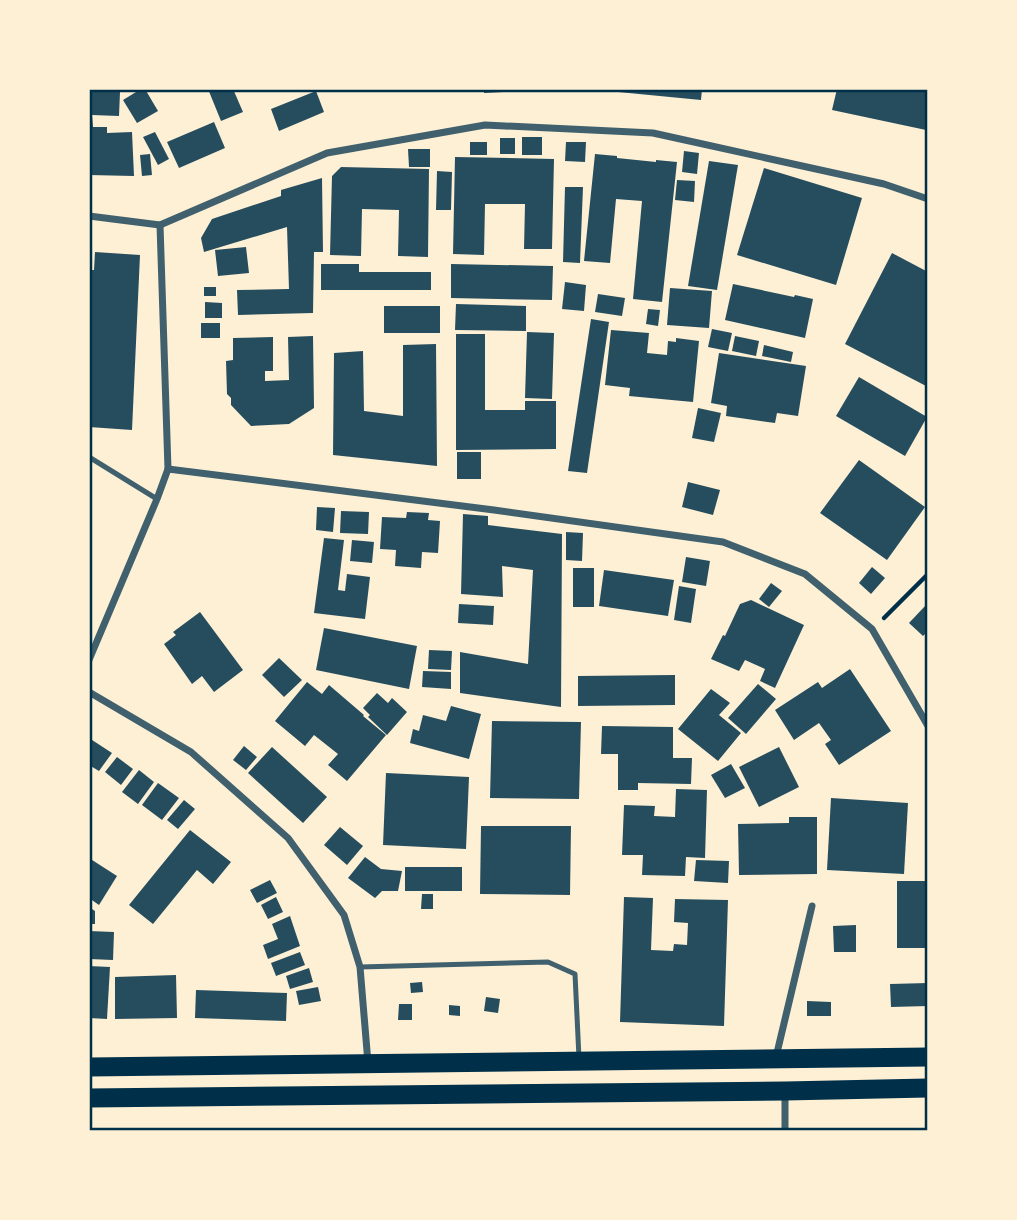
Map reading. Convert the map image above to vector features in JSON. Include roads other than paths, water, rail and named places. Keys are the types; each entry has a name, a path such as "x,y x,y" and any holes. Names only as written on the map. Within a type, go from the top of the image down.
{"highway":[{"path":"89,1067 928,1057"},
{"path":"89,1098 928,1088"}],"street":[{"path":"89,216 160,225 327,153 485,125 653,133 884,184 928,199"},
{"path":"89,660 168,469 160,225"},
{"path":"168,469 723,542 805,574 872,629 928,726"},
{"path":"89,692 191,752 288,838 344,915 360,967 368,1063"},
{"path":"776,1058 812,906"},
{"path":"785,1091 785,1131"}],"lane":[{"path":"89,457 157,499"},
{"path":"360,967 548,962 575,974 580,1061"}]}
